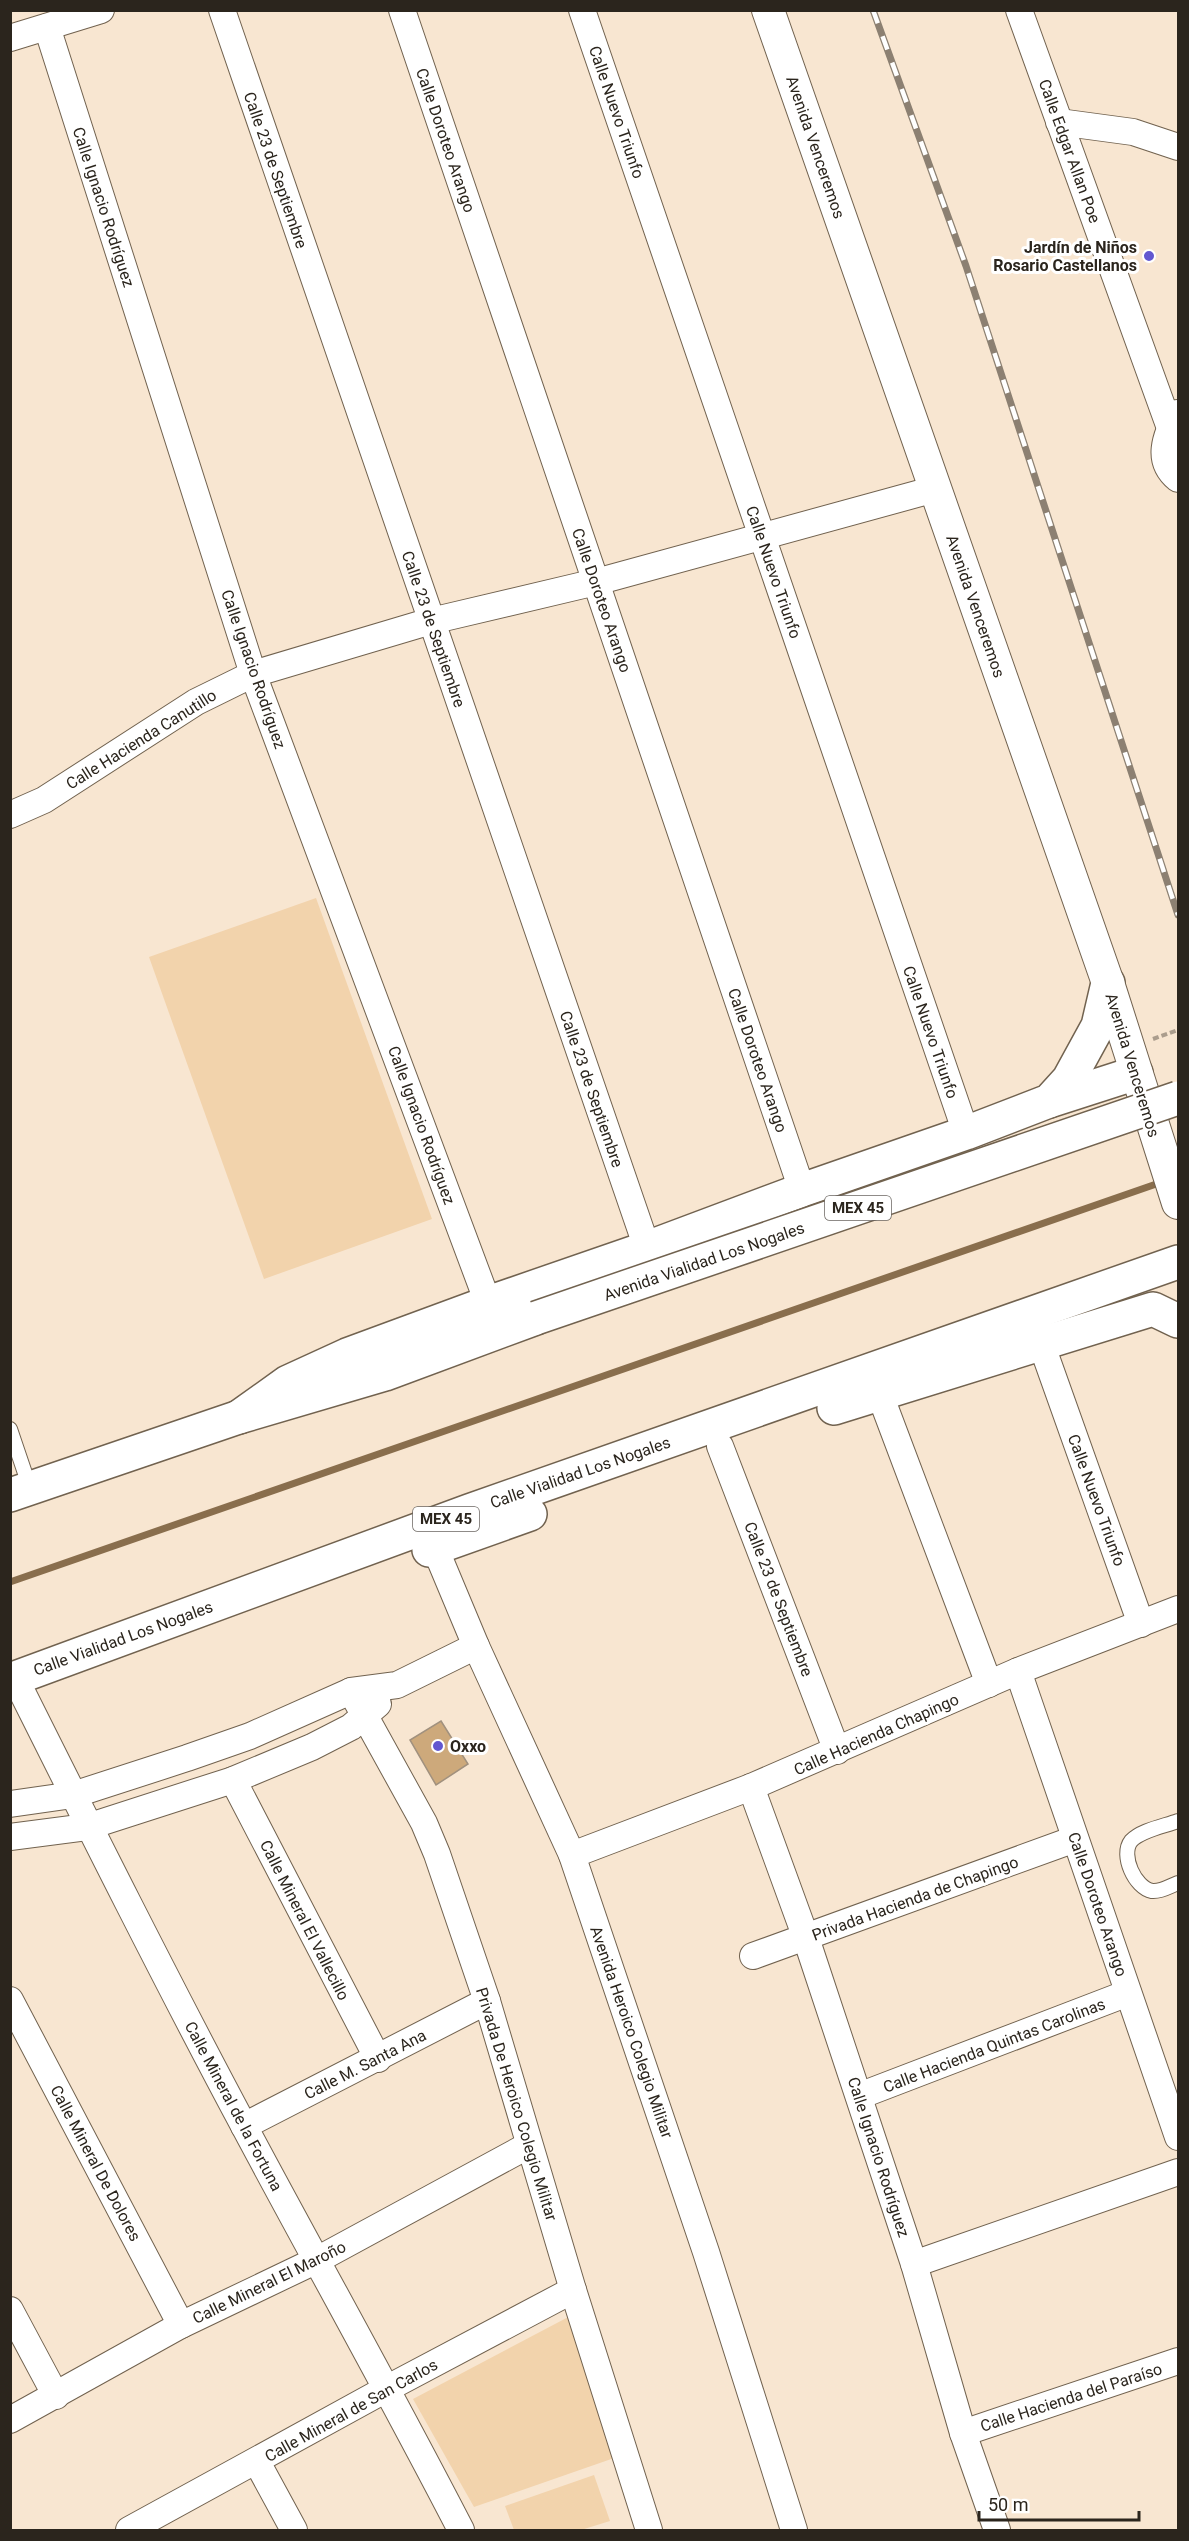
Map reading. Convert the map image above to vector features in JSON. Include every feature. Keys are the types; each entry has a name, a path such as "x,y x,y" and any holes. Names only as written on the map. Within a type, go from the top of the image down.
{"highway":[{"path":"1049,1101 1069,1079 1098,1026 1108,983"},
{"path":"239,1418 288,1382 319,1366 488,1302 647,1248 1049,1101 1136,1073"},
{"name":"Avenida Vialidad Los Nogales","path":"239,1418 385,1374 537,1318 1179,1098"},
{"name":"MEX 45","path":"880,1380 1179,1262"},
{"path":"229,1599 368,1569 435,1548 720,1446 880,1380 1041,1343 1170,1310"},
{"name":"Calle Vialidad Los Nogales","path":"13,1679 469,1511 880,1380"},
{"name":"MEX 45","path":"20,1491 239,1418"}],"street":[{"path":"10,38 101,10"},
{"name":"Calle 23 de Septiembre","path":"222,10 647,1248"},
{"name":"Calle Doroteo Arango","path":"402,10 802,1190"},
{"name":"Calle Nuevo Triunfo","path":"582,10 966,1133"},
{"name":"Avenida Venceremos","path":"768,10 1108,983 1154,1132 1179,1203"},
{"name":"Calle Edgar Allan Poe","path":"1019,10 1059,122 1174,419"},
{"name":"Calle Ignacio Rodríguez","path":"47,27 253,674 488,1302"},
{"path":"1059,122 1133,132 1179,147"},
{"path":"1174,419 1163,455 1167,468 1179,479"},
{"name":"Calle Hacienda Canutillo","path":"10,815 44,800 195,702 253,674 431,621 596,582 935,489"},
{"name":"Calle Nuevo Triunfo","path":"1041,1343 1142,1624"},
{"path":"880,1380 988,1684"},
{"name":"Calle 23 de Septiembre","path":"720,1446 837,1751"},
{"name":"Avenida Heroico Colegio Militar","path":"435,1548 476,1646 572,1855 706,2252 794,2530"},
{"name":"Calle Hacienda Chapingo","path":"572,1855 752,1787 1018,1671 1179,1609"},
{"path":"10,1837 87,1827 233,1780 312,1747 351,1727 397,1685 476,1646"},
{"name":"Calle Doroteo Arango","path":"1018,1671 1179,2137"},
{"name":"Calle Mineral de la Fortuna","path":"13,1679 87,1827 244,2126 388,2388 461,2530"},
{"path":"10,1804 73,1795 250,1736 351,1691 397,1685"},
{"name":"Privada De Heroico Colegio Militar","path":"351,1691 424,1823 438,1854 487,2001 573,2290 649,2530"},
{"name":"Calle Mineral El Vallecillo","path":"233,1780 378,2059"},
{"name":"Calle Ignacio Rodríguez","path":"752,1787 859,2096 914,2264 963,2433 997,2530"},
{"name":"Privada Hacienda de Chapingo","path":"753,1956 1075,1839"},
{"name":"Calle Hacienda Quintas Carolinas","path":"859,2096 1128,1993"},
{"name":"Calle Mineral De Dolores","path":"10,2000 181,2325"},
{"name":"Calle M. Santa Ana","path":"244,2126 487,2001"},
{"name":"Calle Mineral El Maroño","path":"10,2420 181,2325 317,2260 529,2145"},
{"path":"914,2264 1179,2172"},
{"name":"Calle Mineral de San Carlos","path":"129,2530 573,2290"},
{"path":"10,2310 56,2396"},
{"name":"Calle Hacienda del Paraíso","path":"963,2433 1179,2361"},
{"path":"257,2462 294,2530"}],"lane":[{"path":"10,1429 20,1491"},
{"path":"1179,1821 1136,1837 1127,1850 1129,1865 1143,1887 1152,1891 1162,1890 1179,1883"}],"shaded area":[{"path":"316,898 432,1219 264,1279 149,957"},
{"path":"574,2314 617,2457 474,2507 413,2399"},
{"path":"594,2475 610,2521 581,2530 514,2530 505,2506"}],"building":[{"path":"441,1721 468,1764 436,1785 410,1740"}],"waterway":[{"path":"10,1582 1162,1182"}],"railway":[{"path":"873,10 966,266 1178,915"}],"place":[{"name":"Jardín de Niños Rosario Castellanos","path":"1149,256"},
{"name":"Oxxo","path":"438,1746"}]}
